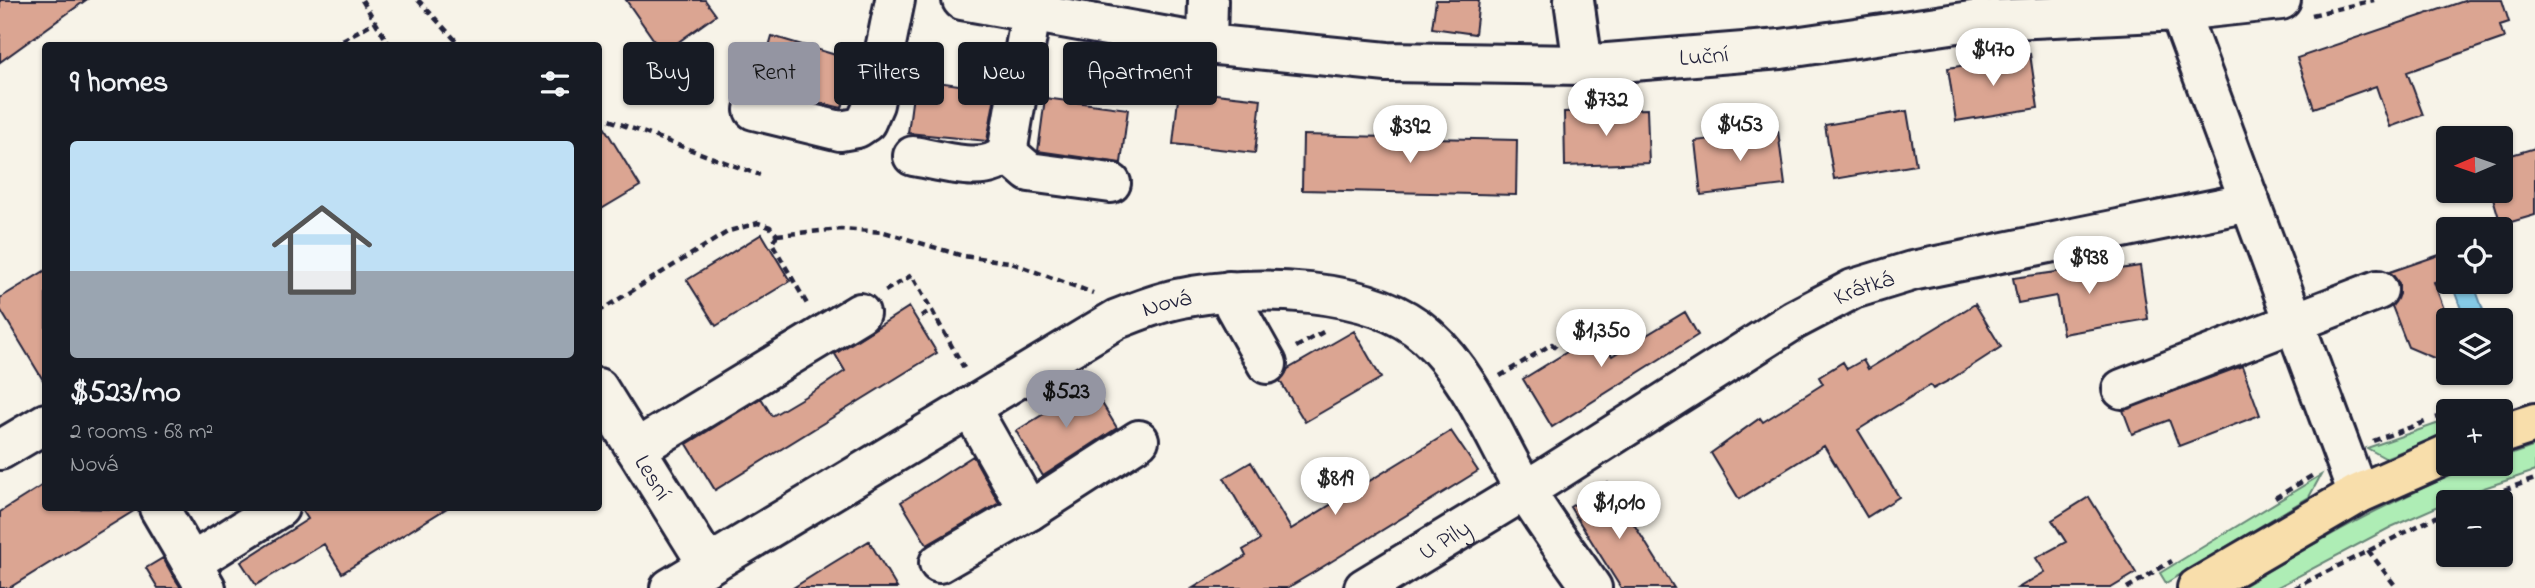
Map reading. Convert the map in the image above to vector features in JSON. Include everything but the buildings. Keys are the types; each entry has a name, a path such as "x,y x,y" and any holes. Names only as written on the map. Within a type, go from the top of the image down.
{"main road":[{"path":"2513,430 2535,423"},
{"path":"2197,588 2358,494 2436,459"}],"street":[{"path":"754,110 840,131 856,128 866,122 874,104 895,0"},
{"path":"1207,42 1208,0"},
{"path":"1574,0 1583,65"},
{"name":"Luční","path":"974,1 1196,42"},
{"name":"Luční","path":"1217,45 1387,62 1583,65 1781,50 1969,10 2179,11 2290,8"},
{"path":"2179,11 2358,494"},
{"path":"913,156 990,165 1001,160 1007,153 1031,13"},
{"path":"1007,153 1029,172 1111,183"},
{"name":"Krátká","path":"1525,490 1794,320 1853,289 1912,271 2250,202"},
{"path":"2122,389 2378,290"},
{"path":"1229,291 1235,307 1267,363"},
{"name":"Nová","path":"670,588 1117,319 1153,305 1229,291 1286,292 1354,302 1407,321 1426,334 1450,359 1525,490 1592,588"},
{"path":"636,449 860,313"},
{"name":"Lesní","path":"602,394 708,565"},
{"path":"970,407 1030,511"},
{"path":"0,450 42,425"},
{"path":"939,564 1030,511 1139,440"},
{"name":"U Pily","path":"1363,588 1525,490"},
{"path":"161,511 199,575 275,511"}],"path":[{"path":"362,0 388,42"},
{"path":"418,0 457,42"},
{"path":"2290,8 2374,0"},
{"path":"339,42 376,21"},
{"path":"602,117 760,175"},
{"path":"602,310 729,232 758,223 770,227 777,235"},
{"path":"777,235 841,229 884,232 963,256 1009,262 1101,297"},
{"path":"777,235 772,243 824,335"},
{"path":"860,313 861,305 912,275 931,306 930,311 962,369 971,366"},
{"path":"920,316 930,311"},
{"path":"1267,363 1334,326"},
{"path":"1490,382 1552,344 1556,348"},
{"path":"2362,442 2372,442 2436,418"},
{"path":"2504,490 2535,479"},
{"path":"2294,588 2436,517"},
{"path":"2368,550 2397,588"}],"green space":[{"path":"2436,424 2436,438 2385,458 2367,448"},
{"path":"2535,446 2535,471 2478,490 2436,490 2436,507 2391,527 2276,588 2240,588 2326,537 2449,476 2513,476 2513,454"},
{"path":"2321,475 2309,497 2166,583 2160,573"}],"water":[{"path":"2455,294 2477,294 2482,308 2461,308"}]}
